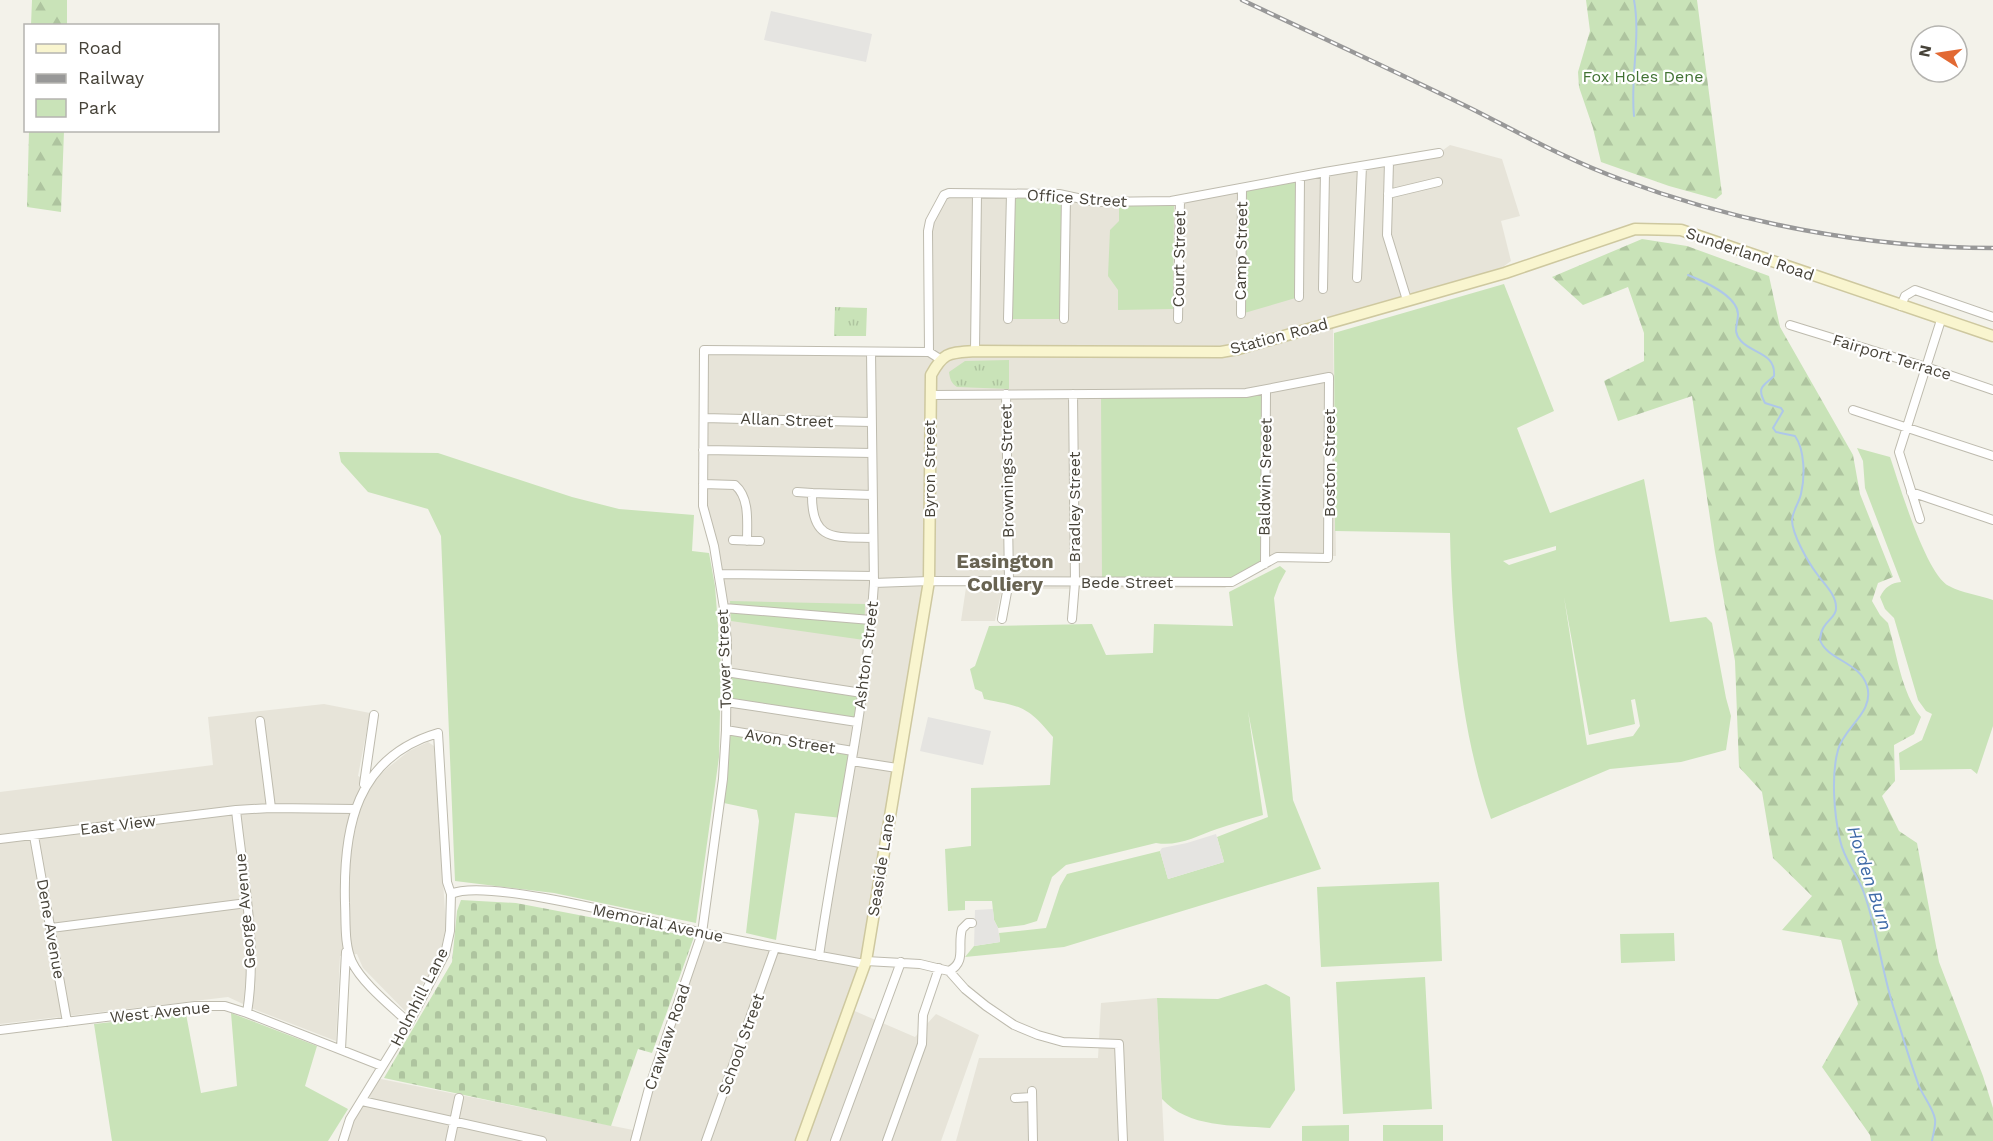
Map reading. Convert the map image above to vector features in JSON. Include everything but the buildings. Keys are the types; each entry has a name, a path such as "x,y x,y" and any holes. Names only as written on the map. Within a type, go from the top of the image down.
{"main road":[{"name":"Sunderland Road","path":"1505,273 1635,228 1681,230 1993,336"},
{"name":"Station Road","path":"940,359 949,353 975,351 1221,352 1255,345 1505,273"},
{"name":"Byron Street","path":"928,581 930,395 932,375 940,359"},
{"name":"Seaside Lane","path":"801,1141 865,963 928,581"}],"street":[{"name":"Office Street","path":"929,352 930,221 944,195 949,193 1066,195 1096,202 1180,200 1439,153"},
{"path":"1389,162 1387,235 1407,300"},
{"path":"1357,278 1362,166"},
{"path":"1323,289 1325,172"},
{"path":"1299,297 1300,177"},
{"path":"1388,194 1438,182"},
{"name":"Camp Street","path":"1240,314 1242,188"},
{"path":"975,351 977,194"},
{"path":"1008,319 1011,194"},
{"path":"1064,319 1066,195"},
{"name":"Court Street","path":"1178,319 1180,200"},
{"path":"1901,306 1905,296 1915,290 1993,317"},
{"path":"1920,519 1899,452 1941,320"},
{"name":"Fairport Terrace","path":"1791,325 1926,366 1993,390"},
{"name":"Tower Street","path":"702,933 723,779 727,643 719,574 703,506 704,350 871,352"},
{"path":"871,352 929,352 940,359"},
{"name":"Ashton Street","path":"819,956 852,761 872,620 874,579 871,352"},
{"name":"Boston Street","path":"1266,390 1329,377 1328,548"},
{"path":"930,395 1230,393 1266,390"},
{"name":"Baldwin Sreeet","path":"1264,564 1266,390"},
{"name":"Brownings Street","path":"1002,619 1009,581 1006,394"},
{"name":"Bradley Street","path":"1072,619 1075,582 1073,394"},
{"path":"1853,410 1993,456"},
{"name":"Allan Street","path":"704,418 871,422"},
{"path":"703,450 872,453"},
{"path":"703,484 735,485 742,491 747,514 747,541"},
{"path":"797,492 872,495"},
{"path":"1911,492 1993,520"},
{"path":"812,493 813,516 819,528 839,537 873,538"},
{"path":"733,540 760,541"},
{"name":"Bede Street","path":"719,574 928,581 1232,582 1277,556 1328,558 1328,548"},
{"path":"724,608 872,620"},
{"path":"726,672 862,693"},
{"path":"726,702 857,722"},
{"path":"341,1049 347,947 345,890 349,843 355,810 364,789 374,715"},
{"path":"260,721 272,808"},
{"name":"Avon Street","path":"726,730 853,751"},
{"name":"Holmhill Lane","path":"343,1141 345,1130 409,1023 445,954 450,931 451,894 447,882 438,734 417,740 399,751 376,770 364,789"},
{"path":"852,761 897,768"},
{"name":"East View","path":"0,839 236,810 272,808 355,810"},
{"name":"George Avenue","path":"236,810 251,948 247,1012"},
{"name":"Dene Avenue","path":"34,836 67,1022"},
{"name":"Memorial Avenue","path":"451,894 460,890 517,894 819,956 865,963 901,962 949,971"},
{"path":"51,928 247,903"},
{"path":"972,923 968,923 962,929 960,961 957,967 949,971 965,989 1014,1025 1063,1042 1119,1044 1123,1141"},
{"name":"Crawlaw Road","path":"635,1141 648,1088 702,933"},
{"path":"347,947 360,974 409,1023"},
{"name":"School Street","path":"706,1141 775,948"},
{"path":"835,1141 901,962"},
{"path":"887,1141 922,1044 923,1015 939,968"},
{"name":"West Avenue","path":"0,1030 195,1006 225,1006 247,1012 382,1066"},
{"path":"1015,1098 1032,1094 1033,1141"},
{"path":"450,1141 459,1098"},
{"path":"362,1101 542,1141"}],"shaded area":[{"path":"771,11 872,34 866,62 764,40"},
{"path":"1450,145 1502,159 1520,216 1501,221 1511,261 1500,269 1333,322 1336,556 1270,555 1225,588 1002,589 995,621 961,621 967,581 929,581 866,961 820,951 853,751 726,730 724,608 703,506 704,350 929,352 928,231 944,195 977,194 1096,202 1174,201 1439,153"},
{"path":"324,704 370,713 358,776 373,783 409,751 428,742 434,746 446,926 442,945 432,970 405,1011 363,968 357,954 340,956 336,1041 228,997 0,1024 0,792 213,765 208,717"},
{"path":"928,717 991,731 983,765 920,751"},
{"path":"1216,834 1224,862 1168,879 1160,851 1162,848"},
{"path":"993,909 1000,942 974,946 975,910"},
{"path":"702,933 865,964 850,1009 915,1037 936,1014 979,1035 941,1141 343,1141 346,1130 376,1078 638,1131"},
{"path":"1157,998 1164,1141 956,1141 979,1058 1098,1058 1101,1003"}],"green space":[{"path":"32,0 67,0 67,24 31,24"},
{"name":"Fox Holes Dene","path":"1586,0 1697,0 1722,194 1716,199 1669,186 1601,162 1593,128 1579,87 1578,72 1590,31"},
{"path":"29,132 64,132 61,212 27,207"},
{"path":"1300,177 1299,297 1241,314 1242,188"},
{"path":"1011,194 1066,196 1064,319 1008,319"},
{"path":"1174,201 1173,309 1118,310 1118,290 1108,276 1110,230 1119,221 1119,202"},
{"path":"1642,239 1687,246 1769,276 1780,327 1853,455 1860,494 1893,577 1878,583 1872,601 1888,623 1904,684 1921,717 1914,734 1894,745 1895,781 1882,796 1899,831 1917,843 1939,962 1993,1108 1993,1141 1871,1141 1870,1135 1822,1067 1858,1004 1841,940 1782,930 1812,896 1773,858 1762,792 1739,767 1735,661 1715,552 1692,396 1618,421 1604,381 1644,361 1644,333 1628,287 1583,305 1552,277"},
{"path":"1504,284 1554,411 1517,428 1550,513 1644,479 1670,622 1706,617 1712,623 1731,716 1726,750 1681,762 1610,769 1491,819 1480,785 1465,714 1456,642 1450,533 1335,531 1334,333","holes":["1556,546 1556,550 1509,565 1503,561","1564,597 1589,735 1635,724 1631,700 1635,699 1640,726 1633,736 1587,745"]},
{"path":"835,307 867,308 866,336 834,336"},
{"path":"1009,360 1009,389 957,387 950,379 949,372 965,361"},
{"path":"1266,390 1265,564 1232,582 1102,582 1101,394"},
{"path":"1857,448 1890,457 1914,527 1931,565 1940,578 1949,586 1993,600 1993,726 1977,774 1971,769 1900,770 1899,753 1922,740 1932,714 1926,711 1918,700 1894,618 1885,609 1880,597 1889,586 1901,582 1865,488 1863,461"},
{"path":"339,452 438,453 572,497 619,509 694,515 692,551 709,553 715,586 721,665 719,757 696,923 554,893 455,881 441,536 428,509 368,492 341,462"},
{"path":"1280,566 1286,571 1274,598 1293,800 1321,869 1064,947 965,957 974,946 1000,942 999,933 1046,928 1060,886 1067,874 1160,851 1168,879 1224,862 1217,837 1268,817 1248,711 1263,815 1180,842 1156,843 1066,865 1052,877 1037,921 1024,925 998,928 994,920 992,901 965,901 965,910 948,911 945,849 971,846 971,788 1050,785 1053,737 1030,713 1016,706 984,699 982,692 975,689 970,669 975,666 989,626 1092,624 1106,655 1153,653 1154,624 1233,626 1229,592"},
{"path":"730,601 865,604 864,640 731,621"},
{"path":"726,672 862,693 857,722 726,702"},
{"path":"726,730 853,751 842,818 795,813 776,940 746,933 759,821 757,810 719,802"},
{"path":"1439,882 1442,961 1321,967 1317,887"},
{"path":"461,900 516,903 694,937 652,1053 638,1049 611,1126 384,1078 452,962 457,911"},
{"path":"1674,933 1675,961 1621,963 1620,934"},
{"path":"1425,977 1432,1109 1343,1114 1336,982"},
{"path":"1266,984 1290,997 1295,1090 1270,1128 1226,1125 1198,1120 1173,1108 1162,1099 1157,998 1218,999"},
{"path":"231,1013 317,1046 305,1086 348,1109 328,1141 112,1141 94,1024 186,1014 201,1093 237,1086"},
{"path":"1349,1125 1349,1141 1302,1141 1302,1126"},
{"path":"1383,1125 1443,1125 1443,1141 1383,1141"}],"waterway":[{"name":"Horden Burn","path":"1634,0 1636,29 1634,116"},
{"name":"Horden Burn","path":"1688,275 1726,295 1736,307 1738,337 1746,345 1768,358 1774,368 1774,376 1761,390 1765,403 1781,408 1783,411 1773,428 1776,432 1795,436 1801,449 1803,480 1792,520 1793,526 1805,555 1836,604 1834,615 1823,629 1820,640 1829,652 1858,672 1867,686 1868,695 1863,712 1846,734 1838,750 1834,783 1838,830 1842,847 1869,908 1891,998 1919,1086 1934,1115 1932,1141"}],"railway":[{"path":"1242,0 1447,97 1565,156 1601,172 1665,195 1757,220 1851,238 1946,247 1993,248"}],"district":[{"name":"Easington Colliery","path":"1005,572"}]}
